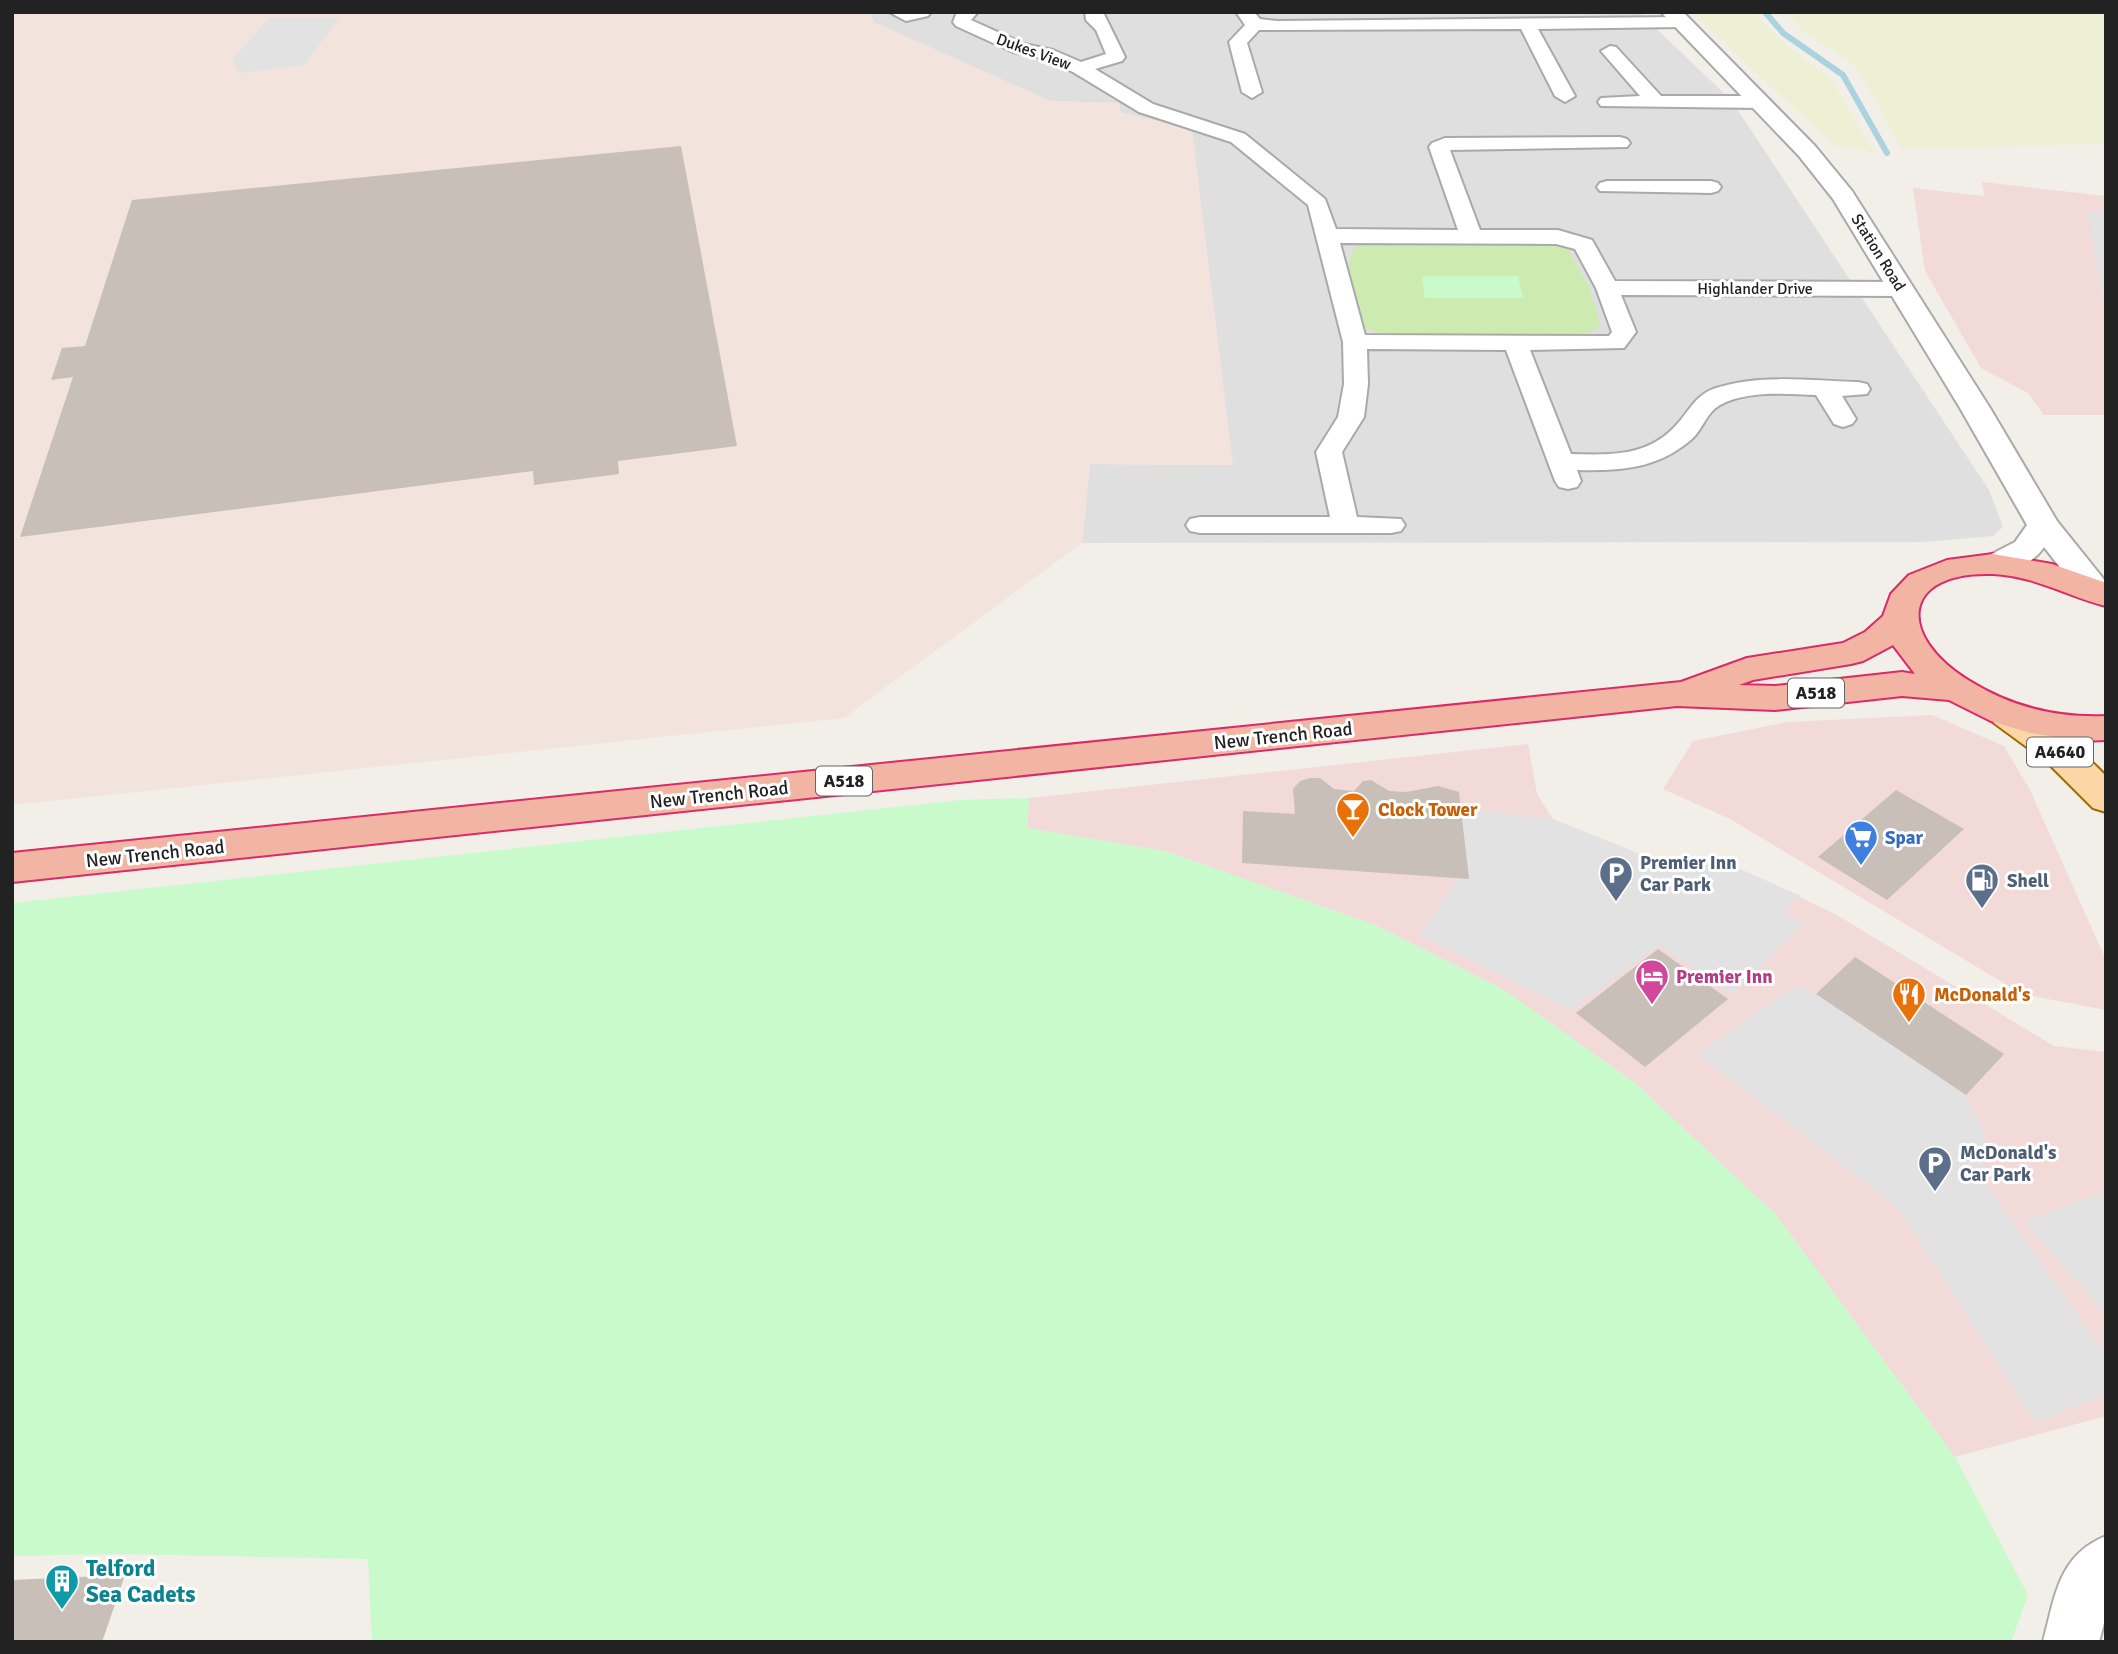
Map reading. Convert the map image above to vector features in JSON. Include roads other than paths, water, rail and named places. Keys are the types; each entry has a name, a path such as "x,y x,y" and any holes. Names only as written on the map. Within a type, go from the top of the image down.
{"highway":[{"path":"2100,593 2040,572 1996,565 1964,566 1937,572 1916,584 1903,599 1900,618 1908,642 1926,666 1955,689 2007,714 2055,726 2106,728"},
{"name":"New Trench Road","path":"1677,694 1747,669 1851,653 1877,640 1900,618"},
{"name":"New Trench Road","path":"12,868 1677,694 1774,698 1902,684 1955,689"}],"main road":[{"name":"A4640","path":"2007,714 2059,752 2106,799"}],"street":[{"path":"898,12 906,16 922,12"},
{"name":"Dukes View","path":"969,12 964,15 962,22 1019,48 1047,54 1080,68 1146,108 1205,117 1238,138 1318,203 1327,236"},
{"name":"Dukes View","path":"1080,68 1116,57 1104,28 1095,20 1094,12"},
{"path":"1252,92 1238,42 1250,18 1277,26 1527,24 1676,17"},
{"name":"Station Road","path":"1676,17 1807,151 1843,196 1902,289 2043,525 2100,593"},
{"path":"1527,24 1565,96"},
{"path":"1610,51 1656,102"},
{"path":"1608,102 1760,102"},
{"path":"1471,236 1439,147 1452,142 1616,135 1641,187"},
{"path":"1607,187 1711,187"},
{"path":"1345,525 1329,452 1351,416 1356,384 1355,342 1327,236 1558,236 1584,246 1607,288 1625,331 1616,344 1355,342"},
{"name":"Highlander Drive","path":"1607,288 1902,289"},
{"path":"1515,343 1564,473 1638,462 1661,452 1689,428 1708,401 1740,390 1858,389"},
{"path":"1825,389 1843,419"},
{"path":"1200,525 1391,525"},
{"path":"1996,565 2026,549 2043,525"},
{"path":"2071,1642 2085,1587 2106,1563"}],"waterway":[{"path":"1765,12 1783,33 1843,75 1887,153"}],"place":[{"name":"Clock Tower","path":"1353,839"},
{"name":"Spar","path":"1861,867"},
{"name":"Premier Inn Car Park","path":"1616,903"},
{"name":"Shell","path":"1982,910"},
{"name":"Premier Inn","path":"1652,1006"},
{"name":"McDonald's","path":"1909,1024"},
{"name":"McDonald's Car Park","path":"1935,1193"},
{"name":"Telford Sea Cadets","path":"62,1611"}]}
